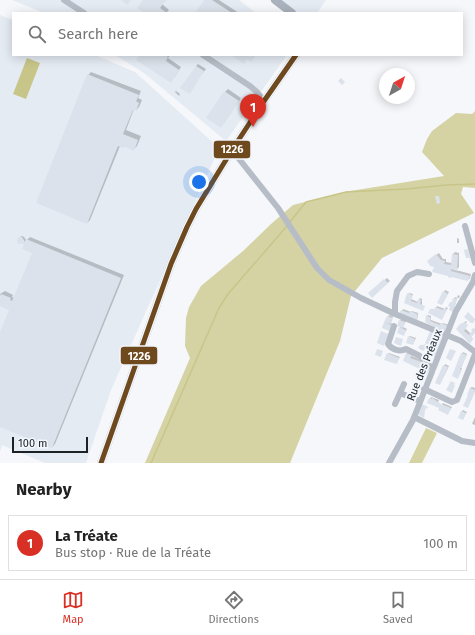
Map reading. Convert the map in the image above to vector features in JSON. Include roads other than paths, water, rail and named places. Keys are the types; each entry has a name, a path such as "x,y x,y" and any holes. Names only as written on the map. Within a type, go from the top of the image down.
{"street":[{"path":"64,0 82,12"},
{"path":"275,0 291,12"},
{"path":"205,56 250,86 264,101"},
{"path":"101,463 169,271 187,227 196,209 232,150 295,56"},
{"path":"232,150 278,208 317,268 329,280 361,298 395,314 461,341"},
{"path":"465,226 475,263"},
{"path":"395,314 396,291 408,276 417,272 429,274"},
{"name":"Rue des Préaux","path":"389,463 414,417 456,311 473,282 475,275"},
{"path":"394,326 388,344 390,347 403,351 406,349 420,356 433,369"},
{"path":"424,389 452,402 456,400 475,353 461,341 450,326"},
{"path":"395,404 404,384"},
{"path":"400,393 420,401"},
{"path":"414,417 462,441 475,443"}],"waterway":[{"path":"289,223 306,202 346,192 475,184"},
{"path":"151,463 219,308 228,294 287,226"}],"place":[{"name":"La Tréate","path":"253,127"}]}
